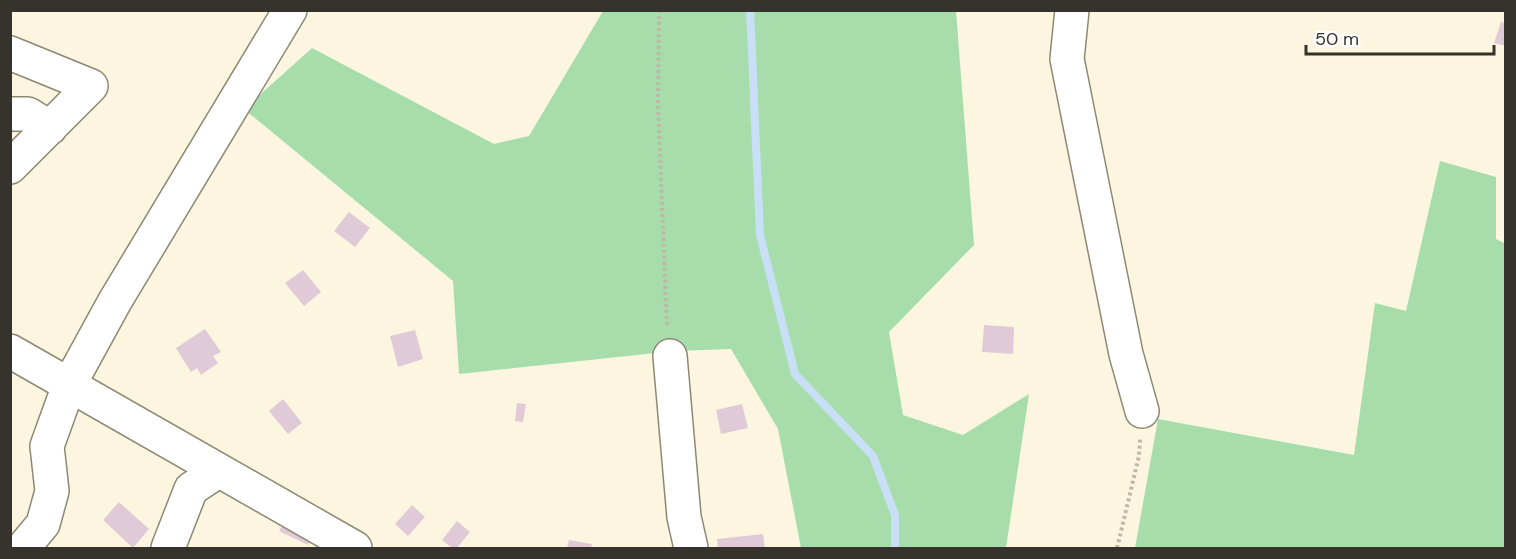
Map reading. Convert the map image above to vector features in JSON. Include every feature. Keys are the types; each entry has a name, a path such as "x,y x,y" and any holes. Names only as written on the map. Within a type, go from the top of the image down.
{"street":[{"path":"23,549 43,536 52,491 47,446 69,385 115,301 290,10"},
{"path":"1072,10 1066,59 1126,354 1143,411"},
{"path":"10,53 91,86 10,167"},
{"path":"10,114 28,114 50,128"},
{"path":"10,351 355,549"},
{"path":"670,356 684,517 691,549"},
{"path":"168,549 191,489 218,471"}],"path":[{"path":"659,10 658,117 665,302 670,356"},
{"path":"1118,549 1139,456 1143,411"}],"green space":[{"path":"603,11 956,11 974,245 889,332 903,415 963,435 1029,394 1006,548 801,548 778,429 731,349 674,351 459,374 453,281 244,109 312,48 494,144 529,136"},
{"path":"1440,161 1496,177 1496,239 1506,244 1505,548 1135,548 1158,419 1354,455 1375,303 1406,311"}],"building":[{"path":"1501,22 1506,23 1506,46 1494,43"},
{"path":"349,212 370,228 355,247 334,231"},
{"path":"303,270 321,292 304,306 285,283"},
{"path":"984,325 1014,327 1013,354 982,352"},
{"path":"205,329 221,352 213,356 218,363 201,375 197,368 191,372 176,348"},
{"path":"415,330 423,359 398,367 390,336"},
{"path":"283,399 302,423 288,434 269,411"},
{"path":"517,403 526,404 523,422 515,421"},
{"path":"742,404 748,428 721,434 716,410"},
{"path":"119,502 149,529 133,548 103,520"},
{"path":"412,505 425,517 408,536 395,524"},
{"path":"285,520 313,535 308,545 279,531"},
{"path":"457,521 470,532 457,548 452,548 442,540"},
{"path":"763,534 765,548 718,548 717,539"},
{"path":"569,540 592,544 591,548 567,548"}],"waterway":[{"path":"750,10 760,235 795,374 873,456 895,515 895,548"}]}
